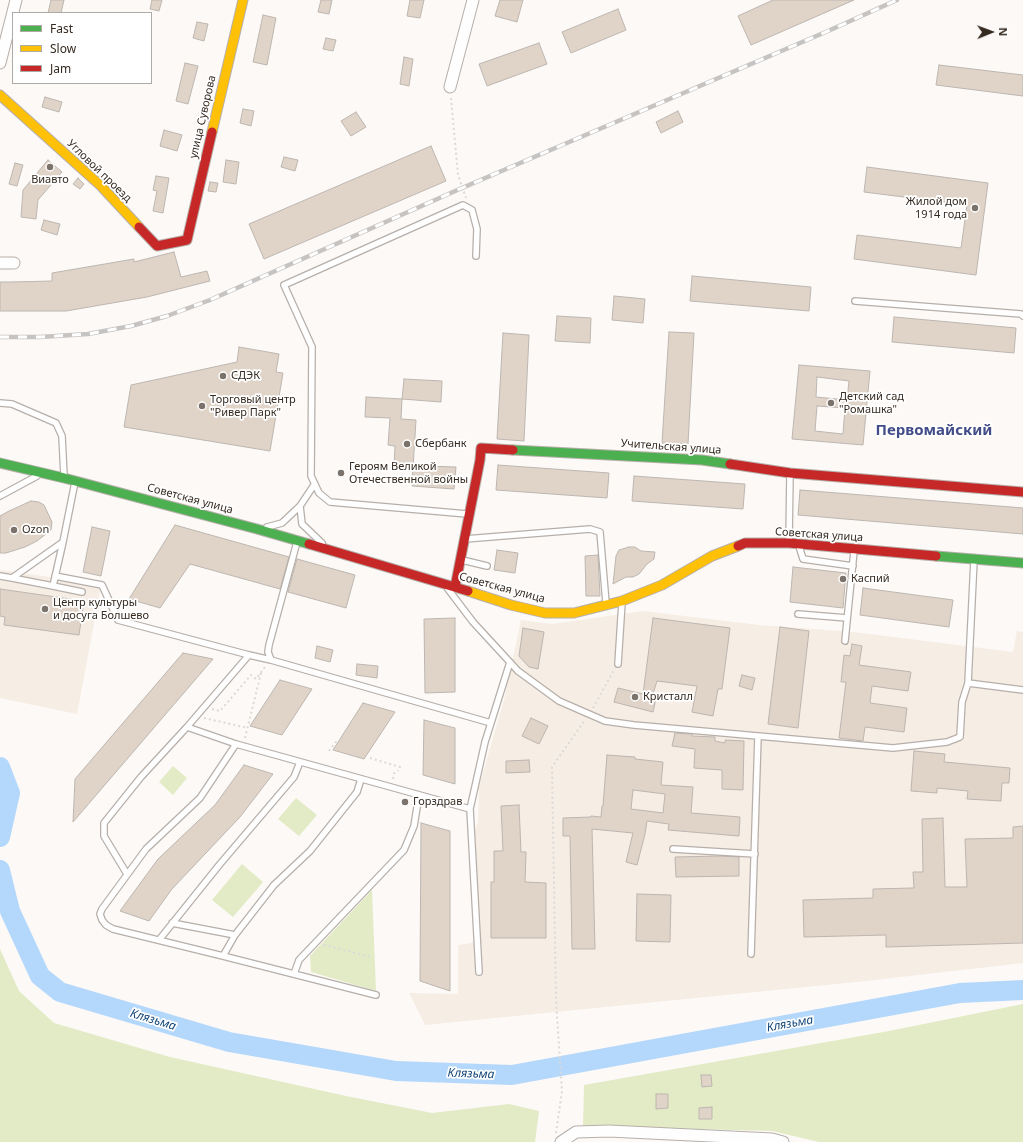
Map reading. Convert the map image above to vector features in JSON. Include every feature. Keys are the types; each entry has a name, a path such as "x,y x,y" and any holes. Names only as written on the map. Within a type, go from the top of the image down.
{"street":[{"path":"13,12 16,0"},
{"name":"улица Суворова","path":"187,240 243,0"},
{"path":"450,87 473,0"},
{"path":"0,63 12,16"},
{"name":"Угловой проезд","path":"0,95 101,186 157,246 187,240"},
{"path":"0,263 14,263"},
{"name":"Учительская улица","path":"455,587 470,514 481,448 702,460 790,473 1023,492"},
{"name":"Советская улица","path":"0,462 297,541 511,605 545,613 574,613 622,601 662,585 712,556 745,544 788,543 1023,563"},
{"path":"558,1138 576,1132 609,1131 772,1139 783,1142"}],"lane":[{"path":"470,514 330,502 319,493 311,476 312,347 284,285 463,205 472,210 477,228 476,256"},
{"path":"856,301 1021,314 1023,316"},
{"path":"0,403 12,404 56,423 62,436 64,478"},
{"path":"0,496 43,473"},
{"path":"788,543 790,473"},
{"path":"53,586 75,481"},
{"path":"257,530 282,522 300,506 314,485"},
{"path":"300,506 302,524 332,552"},
{"path":"465,539 590,529 600,532 606,605"},
{"path":"271,660 268,652 268,645 297,541"},
{"path":"12,578 63,542"},
{"path":"799,544 803,559 853,566"},
{"path":"845,641 855,549"},
{"path":"461,559 487,566"},
{"path":"444,584 473,622 518,671 559,701 605,721 634,725 893,748 947,742 960,737 962,702 968,683 974,559"},
{"path":"0,576 82,592"},
{"path":"55,576 102,585 118,620 249,656 271,660 491,723"},
{"path":"618,664 622,601"},
{"path":"798,614 847,618"},
{"path":"127,874 104,836 104,823 141,777 249,656"},
{"path":"479,972 470,809 485,742 510,662"},
{"path":"968,683 1023,690"},
{"path":"187,727 239,745 470,809"},
{"path":"751,954 758,736"},
{"path":"239,745 200,798 146,849 102,909 100,914 102,920 113,929 376,996"},
{"path":"159,940 294,777 300,762"},
{"path":"223,956 235,935 274,885 310,850 357,792 361,779"},
{"path":"294,974 299,960 404,850 414,826 419,795"},
{"path":"673,849 755,854"},
{"path":"172,923 235,935"}],"path":[{"path":"450,87 458,175 462,188"},
{"path":"210,708 220,711 251,675 256,679 271,660"},
{"path":"558,1138 562,1091 556,1000 552,767 590,714 618,664"},
{"path":"239,745 248,728 262,672"},
{"path":"206,713 202,718 248,728"},
{"path":"329,751 338,739"},
{"path":"370,758 400,767 398,771"},
{"path":"393,780 395,770"},
{"path":"316,943 371,957"}],"shaded area":[{"path":"0,570 101,586 77,714 0,698"},
{"path":"643,611 759,625 854,632 1013,652 1017,631 1023,632 1023,963 866,981 425,1025 409,993 458,994 458,945 478,942 475,829 478,822 479,787 505,696 521,620 552,624"}],"green space":[{"path":"173,766 187,778 173,795 159,782"},
{"path":"296,798 317,815 299,836 278,819"},
{"path":"242,864 263,882 233,917 212,900"},
{"path":"372,890 376,991 311,972 310,956"},
{"path":"0,949 19,991 54,1023 170,1057 346,1096 432,1113 509,1104 539,1111 535,1142 0,1142"},
{"path":"1023,1004 1023,1142 819,1142 772,1131 583,1126 584,1085 889,1031"}],"building":[{"path":"51,0 64,0 61,12 48,12"},
{"path":"152,0 162,0 159,11 150,9"},
{"path":"321,0 332,0 329,14 318,12"},
{"path":"410,0 424,0 420,18 407,16"},
{"path":"500,0 523,0 517,22 495,16"},
{"path":"773,0 854,0 751,45 738,16"},
{"path":"618,9 626,30 571,53 562,32"},
{"path":"263,15 276,18 267,65 253,62"},
{"path":"197,22 208,24 204,41 193,38"},
{"path":"326,38 336,40 333,51 323,49"},
{"path":"539,43 547,64 487,86 479,64"},
{"path":"404,57 413,59 409,86 400,84"},
{"path":"185,63 198,66 188,104 176,101"},
{"path":"939,65 1023,75 1023,96 936,85"},
{"path":"45,97 62,102 59,112 42,107"},
{"path":"243,109 254,111 251,126 240,123"},
{"path":"678,111 683,122 661,133 656,122"},
{"path":"356,112 366,127 351,136 341,121"},
{"path":"164,130 182,135 177,151 160,146"},
{"path":"431,146 446,181 264,259 249,224"},
{"path":"284,157 298,160 295,171 281,167"},
{"path":"48,160 62,172 38,200 36,219 21,217 23,190"},
{"path":"226,160 239,162 236,184 223,182"},
{"path":"15,163 23,165 17,186 9,184"},
{"path":"867,167 988,183 976,275 854,259 857,235 961,248 967,205 864,192"},
{"path":"156,176 169,178 163,213 153,211 157,191 153,190"},
{"path":"78,178 84,184 80,189 73,184"},
{"path":"210,182 218,183 216,192 208,191"},
{"path":"44,220 60,224 57,235 41,230"},
{"path":"174,252 181,277 207,271 210,281 147,297 66,311 0,311 0,282 52,281 52,273 134,259 134,262"},
{"path":"692,276 811,287 809,311 690,301"},
{"path":"614,296 645,299 643,323 612,320"},
{"path":"557,316 591,318 590,343 555,341"},
{"path":"894,317 1016,328 1014,353 892,342"},
{"path":"669,332 694,333 688,444 662,443"},
{"path":"503,333 529,335 524,441 497,439"},
{"name":"Торговый центр \"Ривер Парк\"","path":"239,347 279,354 276,372 283,373 270,451 124,427 131,385 237,362"},
{"name":"Детский сад \"Ромашка\"","path":"799,365 870,371 863,445 792,439","holes":["817,377 849,381 847,400 816,397","817,406 845,408 843,434 815,431"]},
{"path":"404,379 442,381 441,402 402,399"},
{"path":"366,397 402,399 401,419 416,420 413,468 394,467 395,446 388,445 390,418 365,417"},
{"path":"413,463 428,464 427,466 456,467 454,489 412,486"},
{"path":"498,465 609,473 607,498 496,490"},
{"path":"634,476 745,484 743,509 632,501"},
{"path":"800,490 1023,508 1023,534 798,515"},
{"path":"31,501 39,502 44,505 52,522 51,530 37,541 25,547 6,553 0,553 0,516"},
{"path":"175,525 289,557 280,589 190,564 160,608 129,599"},
{"path":"92,527 110,531 101,576 83,572"},
{"path":"635,547 641,551 655,552 654,559 647,564 639,574 633,577 626,577 613,584 616,556 619,550"},
{"path":"497,550 518,553 515,573 494,570"},
{"path":"598,555 600,596 586,596 585,556"},
{"path":"297,559 355,575 346,608 288,592"},
{"path":"793,567 846,573 843,608 790,602"},
{"path":"863,588 953,600 949,627 860,615"},
{"name":"Центр культуры и досуга Болшево","path":"0,589 84,601 79,635 4,625 5,617 0,616"},
{"path":"455,618 455,692 425,693 424,619"},
{"path":"653,618 730,628 722,689 718,689 713,716 692,712 697,686 657,681 652,697 656,698 653,712 614,702 618,688 643,694"},
{"path":"780,627 809,631 798,728 768,724"},
{"path":"523,628 544,632 538,669 529,667 519,656"},
{"path":"852,644 862,646 859,665 911,672 908,691 872,686 870,703 907,708 904,732 865,727 863,741 839,738 846,682 841,682 844,655 850,656"},
{"path":"317,646 333,650 330,662 315,658"},
{"path":"183,653 213,659 73,822 75,779"},
{"path":"357,664 378,666 377,678 356,675"},
{"path":"742,675 755,678 752,690 739,686"},
{"path":"280,680 312,689 282,735 250,726"},
{"path":"363,703 395,712 364,759 333,750"},
{"path":"531,718 548,726 539,744 522,736"},
{"path":"424,720 455,728 455,784 423,775"},
{"path":"675,733 692,734 692,736 715,737 715,741 725,743 725,740 744,741 743,790 722,789 722,770 694,768 695,749 672,746"},
{"path":"914,751 945,754 944,762 1010,768 1009,783 1002,783 1001,801 967,799 968,791 937,788 937,793 911,791"},
{"path":"607,755 635,757 635,759 663,762 661,785 693,787 691,813 740,817 739,836 668,830 669,824 647,821 637,865 626,862 633,833 592,829 595,949 572,949 570,836 563,836 563,818 591,816 601,817","holes":["633,790 665,794 663,813 631,809"]},
{"path":"529,760 530,772 506,773 506,761"},
{"path":"244,765 273,774 240,817 172,889 149,921 120,911 158,859 215,805"},
{"path":"519,805 521,852 526,852 525,882 546,883 546,938 491,938 491,882 494,882 494,851 503,851 501,806"},
{"path":"943,818 945,887 967,887 965,839 1013,838 1013,827 1023,826 1023,943 886,947 886,935 804,937 803,900 873,898 873,889 914,888 913,872 923,872 922,819"},
{"path":"421,823 450,831 450,991 420,981"},
{"path":"675,857 739,857 739,876 676,877"},
{"path":"637,894 671,895 670,942 636,941"},
{"path":"701,1075 711,1075 712,1086 702,1087"},
{"path":"656,1094 668,1094 668,1108 656,1109"},
{"path":"712,1107 712,1119 699,1119 699,1108"}],"waterway":[{"name":"Клязьма","path":"0,767 10,793 0,837"},
{"name":"Клязьма","path":"0,870 10,911 40,976 60,992 229,1042 396,1071 512,1075 960,993 1023,990"}],"railway":[{"path":"0,337 40,337 88,334 131,326 167,316 210,300 462,188 897,0"}],"traffic: fast":[{"path":"513,450 702,460 730,464"},
{"path":"0,463 64,478 309,544"},
{"path":"936,556 1023,563"}],"traffic: slow":[{"path":"212,132 243,0"},
{"path":"0,95 101,186 139,227"},
{"path":"468,591 511,605 545,613 574,613 622,601 662,585 712,556 738,546"}],"traffic: jam":[{"path":"139,227 157,246 187,240 212,132"},
{"path":"455,587 480,460 481,448 513,450"},
{"path":"730,464 790,473 1023,492"},
{"path":"738,546 745,543 789,543 936,556"},
{"path":"309,544 468,591"}],"place":[{"name":"Виавто","path":"50,167"},
{"name":"Жилой дом 1914 года","path":"975,208"},
{"name":"СДЭК","path":"223,376"},
{"name":"Детский сад \"Ромашка\"","path":"831,403"},
{"name":"Торговый центр \"Ривер Парк\"","path":"202,406"},
{"name":"Сбербанк","path":"407,444"},
{"name":"Героям Великой Отечественной войны","path":"341,473"},
{"name":"Ozon","path":"14,530"},
{"name":"Каспий","path":"843,579"},
{"name":"Центр культуры и досуга Болшево","path":"45,609"},
{"name":"Кристалл","path":"635,697"},
{"name":"Горздрав","path":"405,802"}],"district":[{"name":"Первомайский","path":"934,431"}]}
